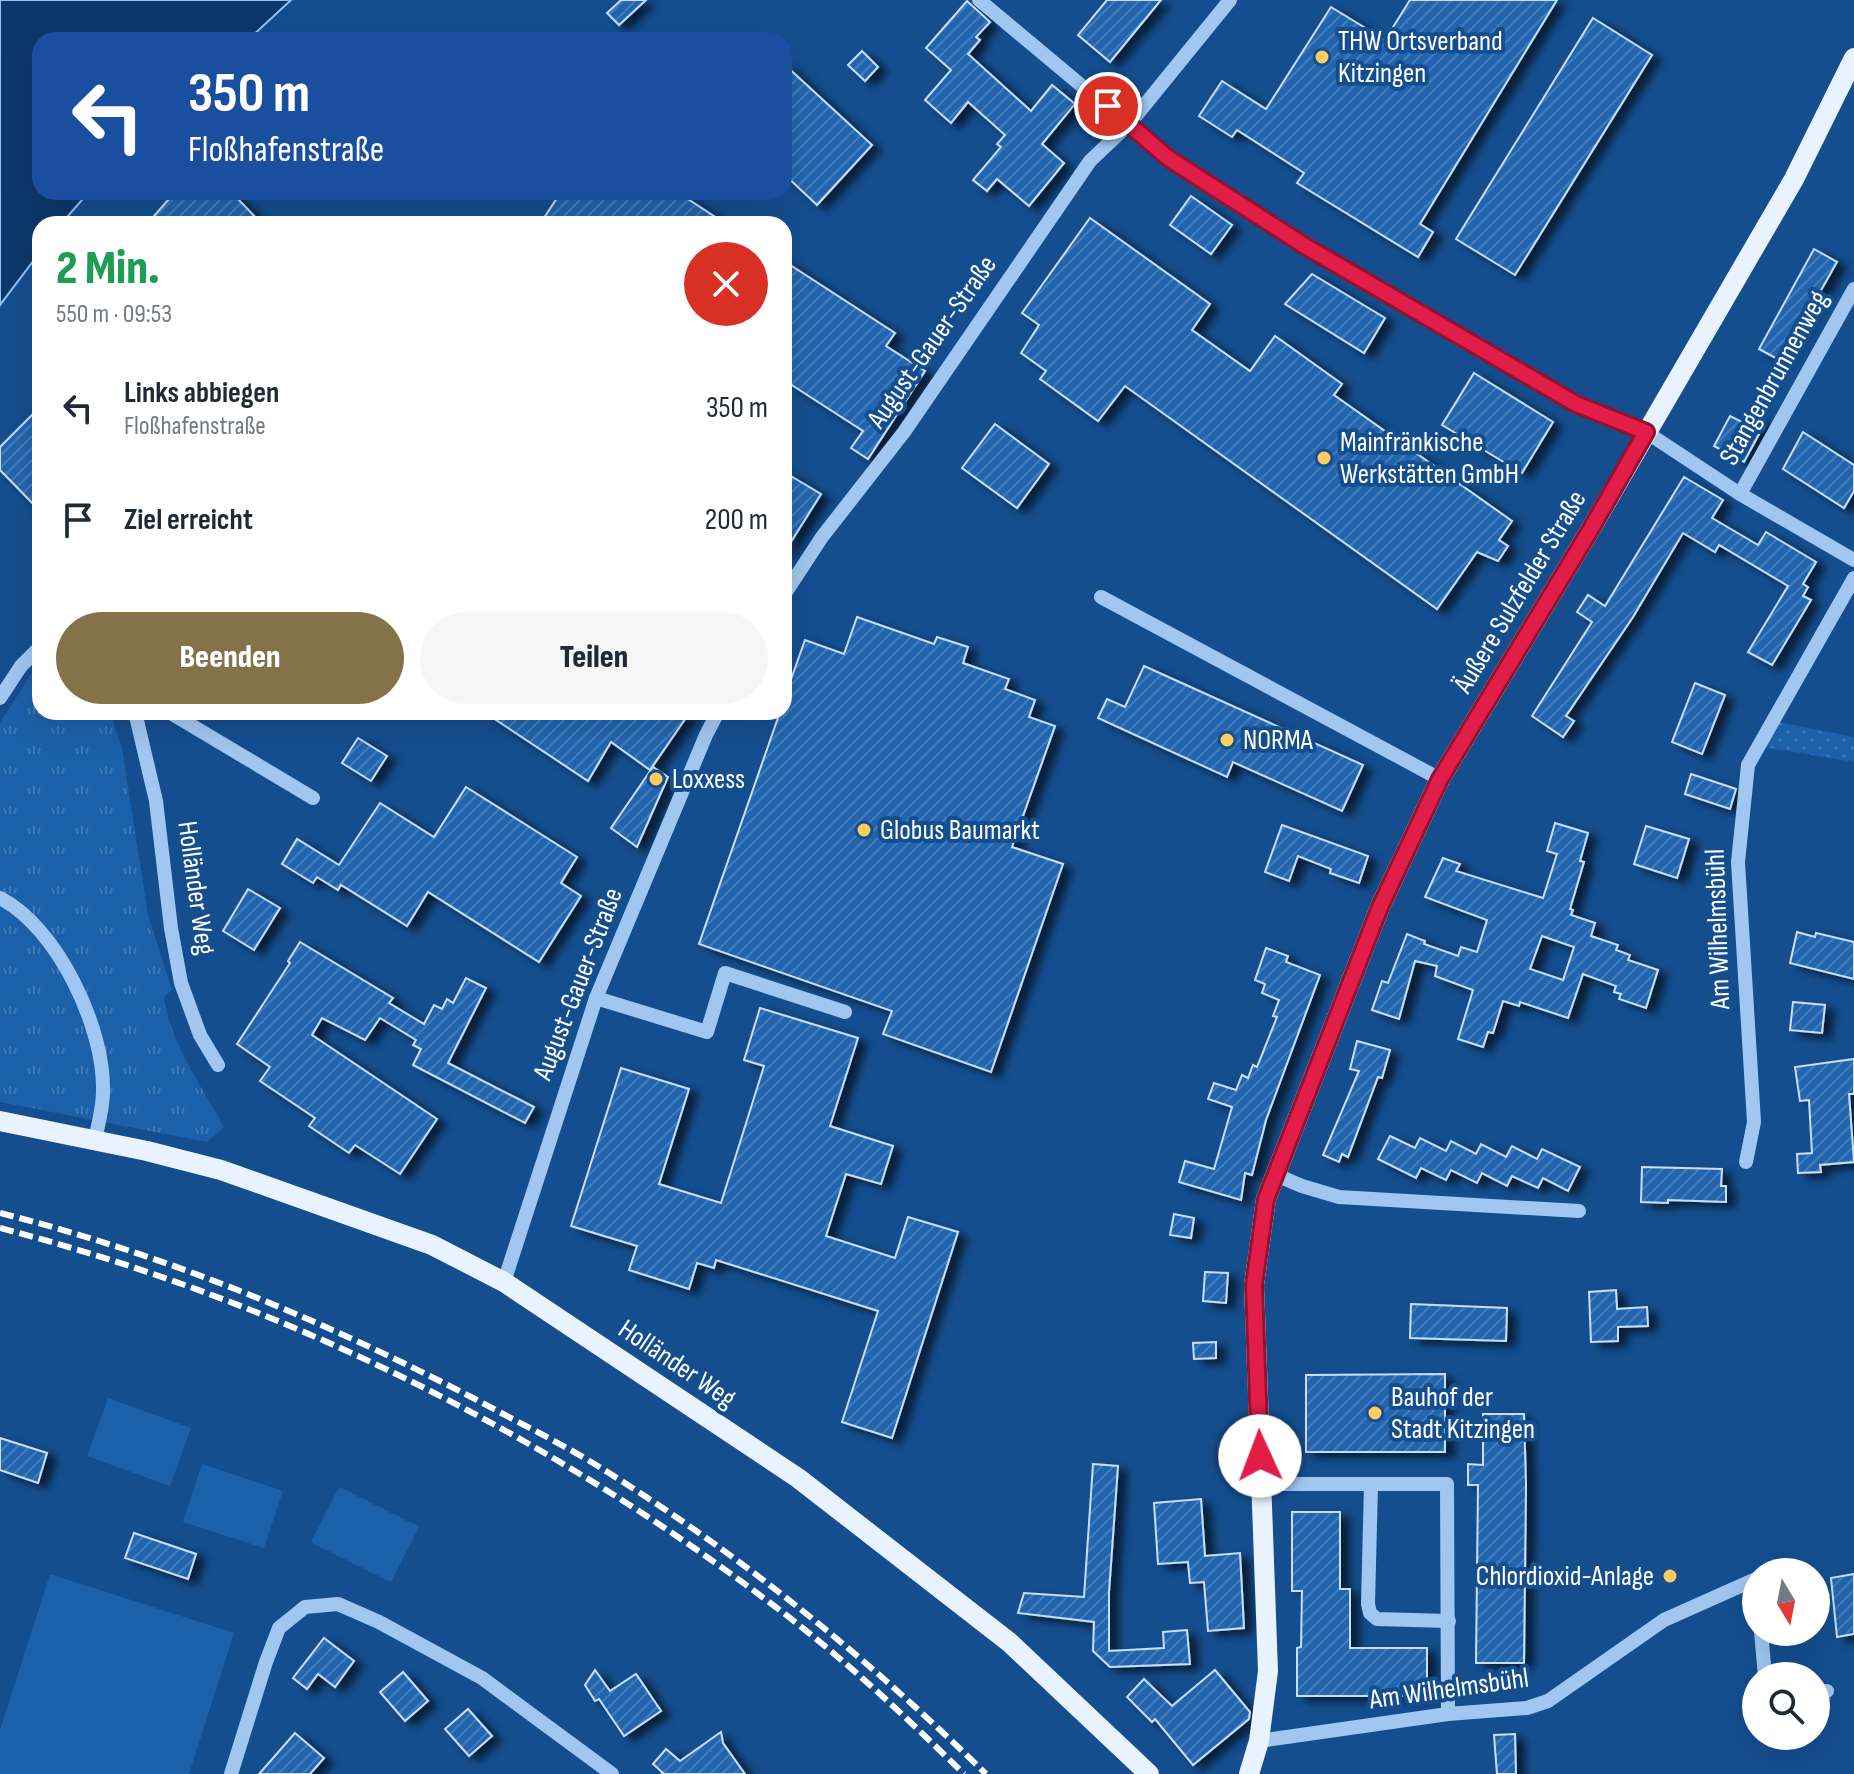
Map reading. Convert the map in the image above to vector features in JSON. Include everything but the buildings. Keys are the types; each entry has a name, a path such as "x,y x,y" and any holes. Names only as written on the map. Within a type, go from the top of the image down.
{"main road":[{"name":"Äußere Sulzfelder Straße","path":"1249,1774 1259,1741 1268,1671 1254,1285 1266,1199 1380,907 1440,779 1589,532 1794,179 1854,58"},
{"name":"Holländer Weg","path":"0,1121 221,1170 432,1245 504,1282 810,1488 1009,1642 1149,1774"}],"street":[{"name":"Stangenbrunnenweg","path":"979,0 1130,123 1168,158 1305,246 1576,404 1646,432 1740,494 1854,560"},
{"name":"August-Gauer-Straße","path":"792,583 822,537 904,432 1090,161 1130,123 1230,0"},
{"name":"Stangenbrunnenweg","path":"1740,494 1854,289"},
{"name":"Am Wilhelmsbühl","path":"1746,1162 1754,1122 1738,862 1748,765 1854,578"},
{"path":"1101,597 1440,779"},
{"path":"0,698 32,655"},
{"name":"Holländer Weg","path":"137,720 156,801 171,928 181,983 200,1035 218,1065"},
{"path":"182,720 313,798"},
{"name":"August-Gauer-Straße","path":"504,1282 596,998 714,720"},
{"path":"0,898 25,913 43,933 63,962 86,1012 97,1043 103,1093 95,1140"},
{"path":"596,998 707,1032 725,973 845,1012"},
{"path":"1276,1175 1339,1197 1579,1211"},
{"path":"1261,1484 1447,1484 1448,1714"},
{"path":"1371,1485 1370,1613 1377,1619 1449,1621"},
{"name":"Am Wilhelmsbühl","path":"1259,1741 1448,1714 1527,1708 1548,1701 1664,1620 1742,1585"},
{"path":"231,1774 279,1628 305,1607 338,1604 379,1622 482,1678 612,1774"}],"green space":[{"path":"32,673 32,720 113,720 122,749 148,915 172,990 164,997 167,1014 188,1064 224,1127 207,1142 0,1102 0,723"},
{"path":"1778,722 1854,737 1854,762 1764,747"},
{"path":"108,1398 191,1428 170,1486 87,1456"},
{"path":"202,1464 283,1491 264,1548 183,1522"},
{"path":"339,1487 419,1527 391,1582 311,1542"},
{"path":"50,1574 234,1633 189,1774 0,1774 0,1730"}],"shaded area":[{"path":"0,0 291,0 257,32 32,32 32,200 82,200 68,216 32,216 32,263 0,305"}],"railway":[{"path":"0,1213 124,1249 303,1317 420,1371 577,1454 710,1540 806,1613 898,1691 986,1774"},
{"path":"0,1228 205,1292 305,1332 402,1377 498,1427 591,1481 681,1539 769,1602 870,1685 964,1774"}],"place":[{"name":"THW Ortsverband Kitzingen","path":"1322,57"},
{"name":"Mainfränkische Werkstätten GmbH","path":"1324,458"},
{"name":"NORMA","path":"1227,740"},
{"name":"Loxxess","path":"656,779"},
{"name":"Globus Baumarkt","path":"864,830"},
{"name":"Bauhof der Stadt Kitzingen","path":"1375,1413"},
{"name":"Chlordioxid-Anlage","path":"1670,1576"}],"route":[{"path":"1108,106 1168,158 1305,246 1576,404 1646,432 1440,779 1380,907 1266,1199 1254,1285 1260,1456"}]}
